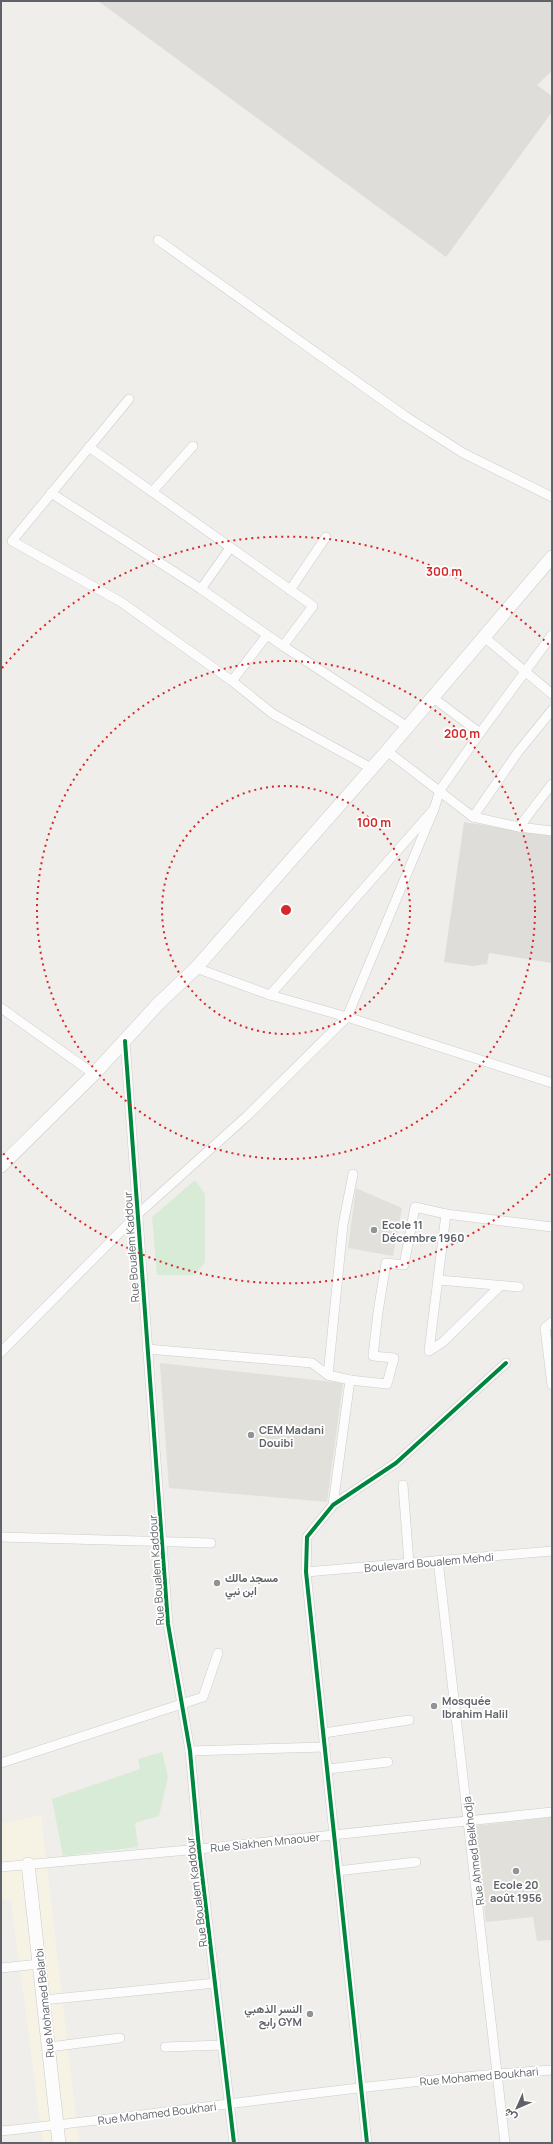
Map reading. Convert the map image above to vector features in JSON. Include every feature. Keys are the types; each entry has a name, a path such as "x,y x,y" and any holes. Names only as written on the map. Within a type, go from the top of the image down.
{"street":[{"path":"158,240 405,416 463,453 552,497"},
{"path":"129,399 12,541 121,602 232,681 273,714 371,768"},
{"path":"152,492 193,446"},
{"path":"89,447 313,606 283,646"},
{"path":"51,493 201,588 283,646 406,726"},
{"path":"290,590 326,537"},
{"path":"201,588 230,548"},
{"path":"1,1166 94,1074 158,1004 196,968 387,751 406,726 552,557"},
{"path":"232,681 267,635"},
{"path":"1,1352 138,1214 247,1116 347,1017 434,809 440,790 552,635"},
{"path":"483,636 524,673 552,694"},
{"path":"432,697 480,733"},
{"path":"473,816 518,752 552,710"},
{"path":"387,751 473,816 519,827 552,831"},
{"path":"519,827 552,784"},
{"path":"270,995 434,809"},
{"path":"196,968 270,995 347,1017 552,1083"},
{"path":"1,1008 94,1074"},
{"name":"Rue Boualem Kaddour","path":"125,1041 168,1624 190,1751 234,2143"},
{"path":"328,1374 343,1225 353,1174"},
{"path":"147,1349 312,1363 328,1374 350,1380 387,1384 394,1358 373,1356 378,1312 386,1263 404,1265 415,1207 446,1214 552,1227"},
{"path":"446,1214 429,1351 443,1342 500,1286"},
{"path":"439,1280 519,1287"},
{"path":"552,1322 545,1328 552,1385"},
{"path":"367,2143 306,1572 307,1537 333,1505 396,1463 506,1363"},
{"path":"333,1505 350,1380"},
{"path":"403,1485 410,1564"},
{"path":"1,1538 163,1540 210,1543"},
{"name":"Boulevard Boualem Mehdi","path":"306,1572 552,1551"},
{"name":"Rue Ahmed Belkhodja","path":"438,1560 505,2143"},
{"path":"1,1763 203,1697 218,1653"},
{"path":"324,1733 409,1720"},
{"path":"190,1751 325,1747"},
{"path":"328,1769 388,1762"},
{"name":"Rue Siakhen Mnaouer","path":"1,1867 200,1849 552,1812"},
{"path":"337,1871 416,1862"},
{"name":"Rue Mohamed Belarbi","path":"28,1864 59,2143"},
{"path":"1,1968 39,1964"},
{"path":"43,2000 216,1983"},
{"path":"48,2047 120,2038"},
{"path":"165,2047 223,2045"},
{"name":"Rue Mohamed Boukhari","path":"1,2131 230,2105 361,2087 552,2070"}],"shaded area":[{"path":"98,1 552,1 552,71 537,85 552,96 552,112 446,257"},
{"path":"464,822 552,836 552,963 489,953 487,964 472,966 444,962"},
{"name":"Ecole 11 Décembre 1960","path":"356,1188 402,1208 393,1256 348,1248"},
{"name":"CEM Madani Douibi","path":"160,1363 343,1383 327,1502 169,1488"},
{"path":"41,1815 79,2143 43,2143 11,1900 1,1899 1,1824"},
{"name":"Ecole 20 août 1956","path":"552,1817 552,1940 537,1941 533,1917 486,1922 474,1826"}],"green space":[{"path":"195,1180 205,1194 205,1262 195,1275 157,1275 152,1217"},
{"path":"162,1752 168,1777 159,1816 135,1823 138,1847 63,1856 52,1799 140,1769 138,1759"}],"cycle path":[{"path":"125,1041 168,1624 190,1751 199,1849 234,2143"},
{"path":"367,2143 306,1572 307,1537 333,1505 396,1463 506,1363"}],"place":[{"name":"Ecole 11 Décembre 1960","path":"374,1230"},
{"name":"CEM Madani Douibi","path":"251,1435"},
{"name":"مسجد مالك ابن نبي","path":"217,1583"},
{"name":"Mosquée Ibrahim Halil","path":"434,1706"},
{"name":"Ecole 20 août 1956","path":"516,1871"},
{"name":"النسر الذهبي رابح GYM","path":"310,2014"}]}
